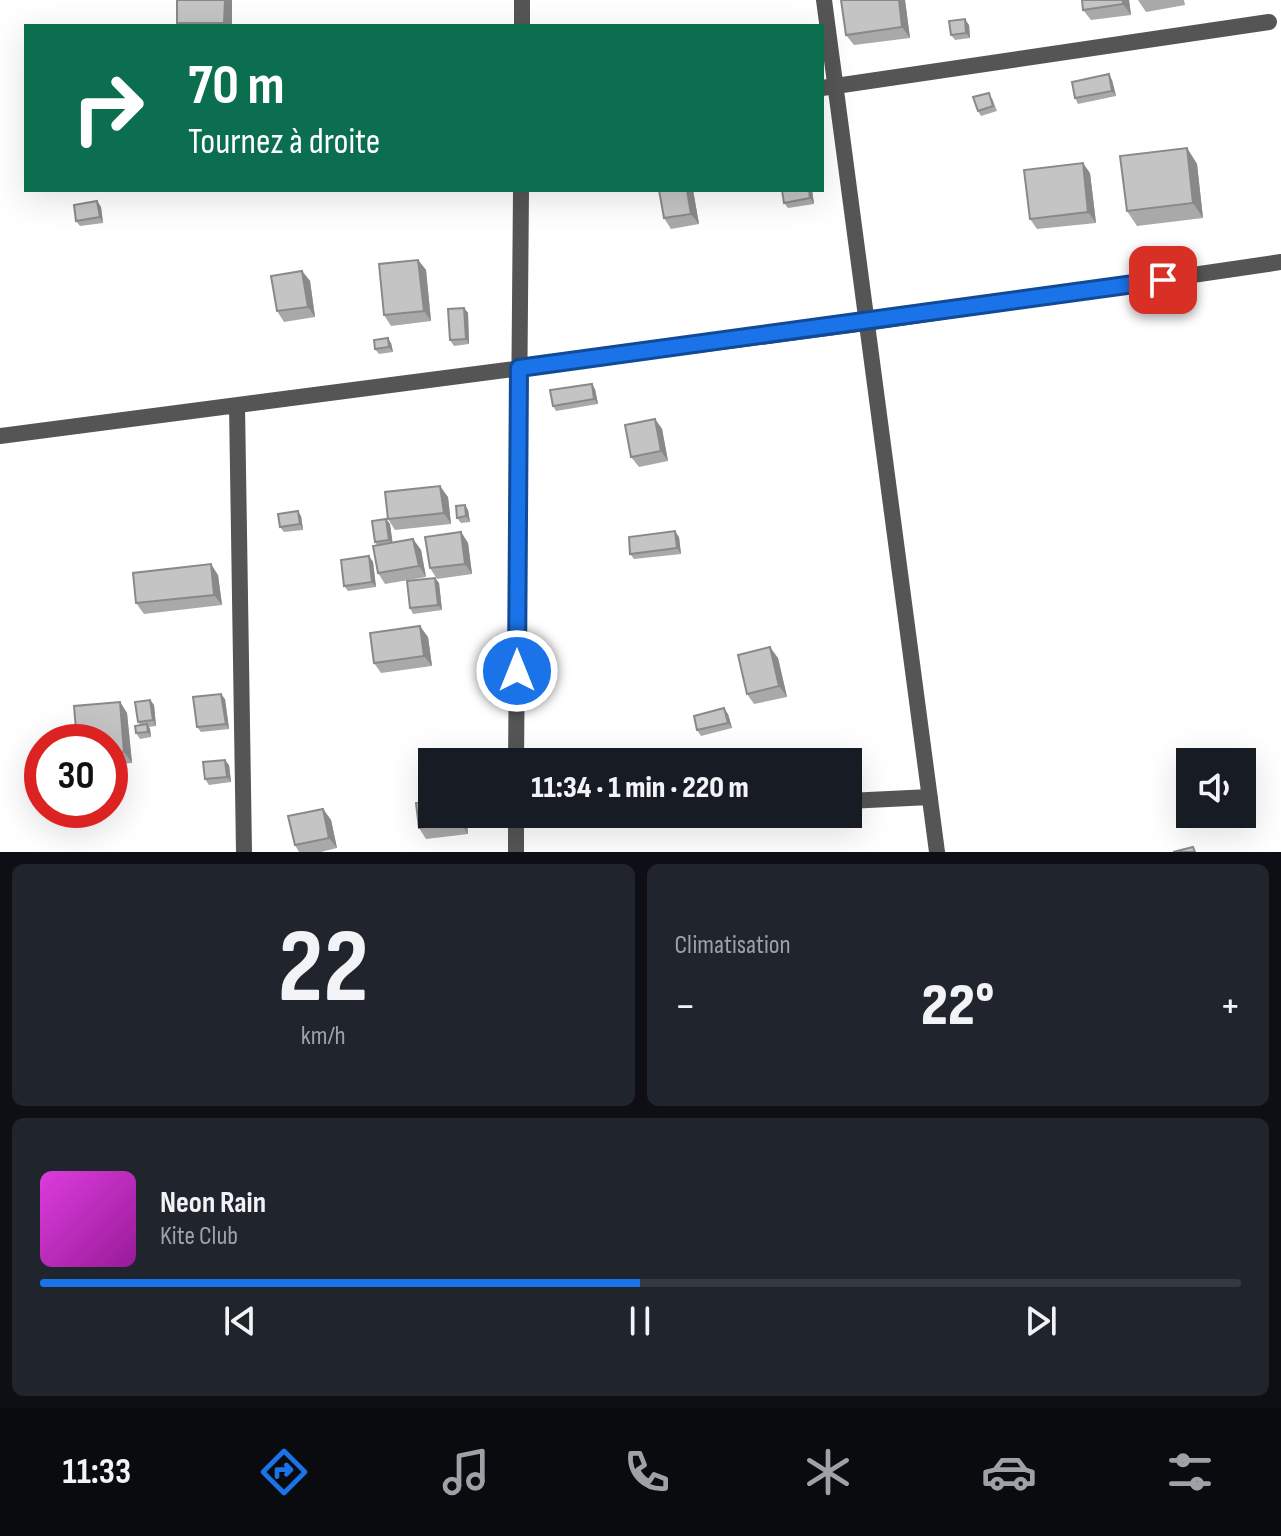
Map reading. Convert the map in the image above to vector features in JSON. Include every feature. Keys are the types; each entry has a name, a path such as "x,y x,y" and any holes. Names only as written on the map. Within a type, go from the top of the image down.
{"street":[{"path":"522,0 522,24"},
{"path":"824,0 828,87 866,323 937,852"},
{"path":"828,87 1269,22"},
{"path":"516,748 521,192"},
{"path":"0,436 866,323 1281,262"},
{"path":"237,405 244,852"},
{"path":"862,800 930,797"},
{"path":"516,828 516,852"}],"building":[{"path":"177,0 225,0 224,23 177,23"},
{"path":"841,0 899,0 902,27 846,35"},
{"path":"1082,0 1123,0 1123,4 1083,10"},
{"path":"965,19 966,33 951,35 949,21"},
{"path":"1109,74 1112,91 1075,98 1072,82"},
{"path":"989,93 993,106 978,111 973,97"},
{"path":"1187,148 1193,203 1127,211 1120,156"},
{"path":"1083,163 1088,212 1030,219 1024,170"},
{"path":"659,192 687,192 691,214 664,218"},
{"path":"782,192 809,192 810,198 784,203"},
{"path":"97,201 100,217 76,221 74,205"},
{"path":"418,260 424,311 384,315 379,264"},
{"path":"302,271 308,307 277,311 271,276"},
{"path":"464,308 466,339 450,340 448,309"},
{"path":"388,338 389,347 375,349 374,340"},
{"path":"592,384 594,399 553,406 550,390"},
{"path":"655,419 661,451 631,457 625,425"},
{"path":"440,486 444,513 388,519 385,492"},
{"path":"465,505 466,516 457,518 456,506"},
{"path":"298,511 300,524 280,527 278,514"},
{"path":"386,519 389,540 375,542 372,521"},
{"path":"675,531 677,548 630,554 629,537"},
{"path":"461,532 465,564 430,568 425,537"},
{"path":"413,539 419,566 378,573 373,546"},
{"path":"369,556 372,582 344,586 341,560"},
{"path":"211,564 214,595 136,603 133,573"},
{"path":"435,578 438,605 410,608 407,581"},
{"path":"420,626 424,656 374,663 370,633"},
{"path":"770,647 779,686 747,694 738,655"},
{"path":"221,694 226,724 197,727 193,697"},
{"path":"150,700 153,720 138,722 135,702"},
{"path":"120,702 122,724 76,724 74,706"},
{"path":"724,708 728,723 697,730 694,716"},
{"path":"147,724 148,732 136,733 135,726"},
{"path":"225,760 227,777 205,779 203,762"},
{"path":"323,809 329,838 295,845 288,816"},
{"path":"1193,847 1195,852 1173,852"}],"route":[{"path":"517,671 519,368 1163,280"}]}
